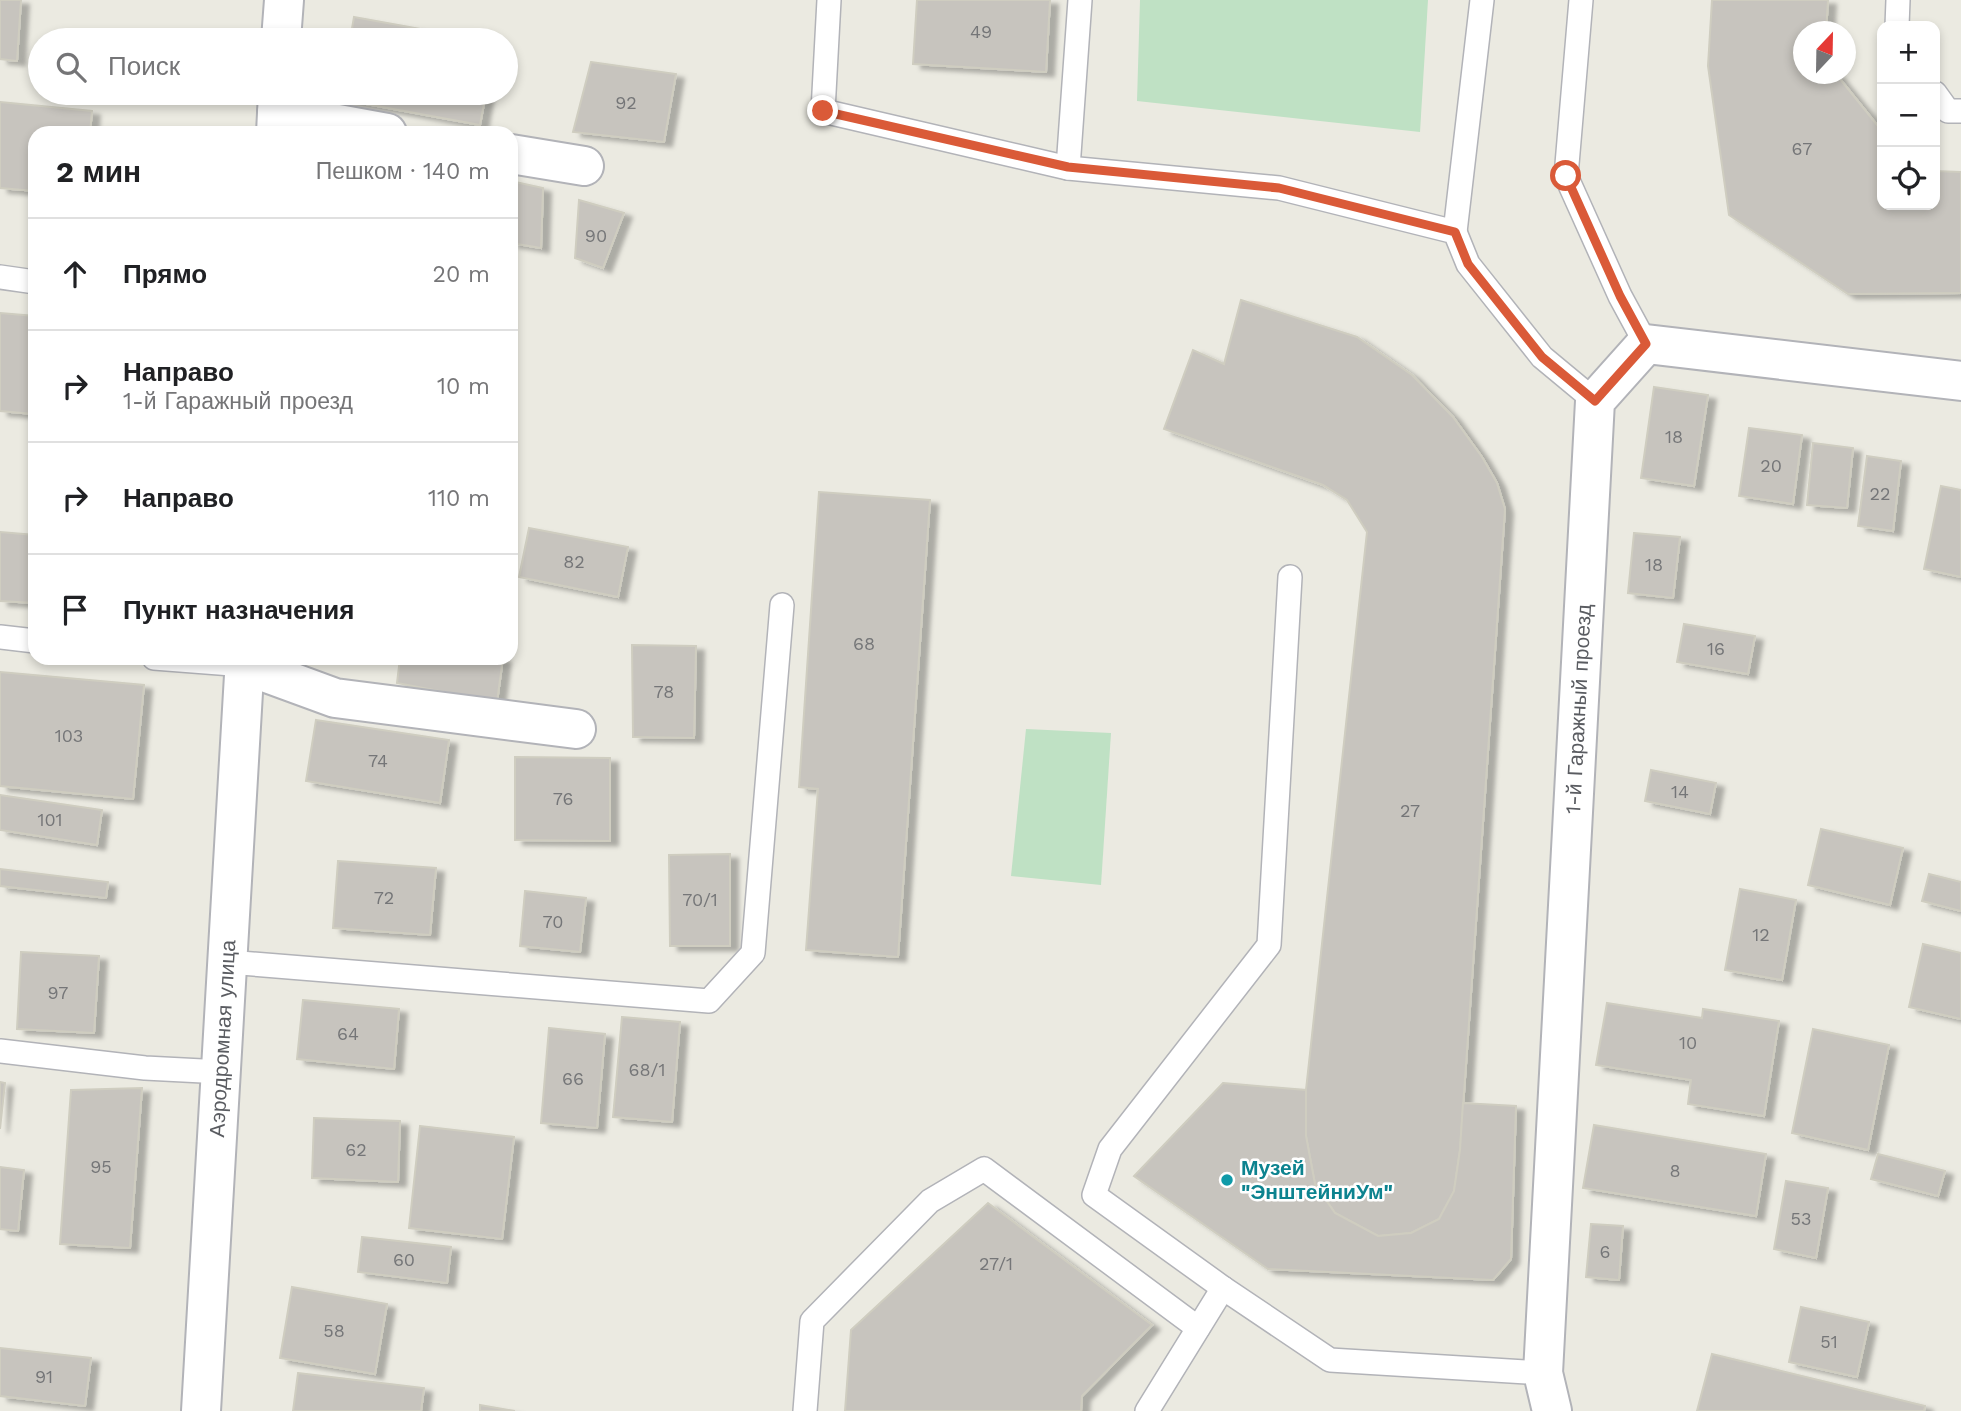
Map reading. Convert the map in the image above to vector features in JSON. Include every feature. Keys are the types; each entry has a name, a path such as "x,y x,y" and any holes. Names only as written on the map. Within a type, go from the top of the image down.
{"street":[{"path":"282,28 284,0"},
{"path":"277,113 348,126"},
{"path":"518,155 584,166"},
{"path":"1595,401 1646,344 1961,381"},
{"name":"1-й Гаражный проезд","path":"1552,1411 1543,1373 1595,401"},
{"name":"Аэродромная улица","path":"201,1411 245,665"},
{"path":"252,665 335,698 576,729"}],"lane":[{"path":"829,0 823,111 1068,167 1279,188 1455,232"},
{"path":"1068,167 1080,0"},
{"path":"1482,0 1455,232 1468,264 1542,357 1595,401"},
{"path":"1581,0 1566,176 1620,296 1646,344"},
{"path":"1897,21 1898,0"},
{"path":"1940,100 1948,111 1961,111"},
{"path":"0,277 28,281"},
{"path":"1290,578 1269,945 1110,1149 1094,1195 1223,1288 1330,1360 1543,1373"},
{"path":"228,962 709,1001 752,953 782,605"},
{"path":"0,637 28,641"},
{"path":"0,1051 145,1068 222,1072"},
{"path":"805,1411 812,1321 930,1201 984,1169 1198,1328"},
{"path":"1147,1411 1223,1288"}],"green space":[{"path":"1140,0 1428,0 1420,132 1137,101"},
{"path":"1026,729 1111,733 1101,885 1011,876"}],"building":[{"path":"0,0 21,0 17,61 0,59"},
{"path":"917,0 1050,0 1046,72 913,64"},
{"path":"1712,0 1828,0 1827,21 1793,21 1793,84 1844,84 1877,125 1877,210 1940,210 1940,171 1961,172 1961,293 1848,294 1729,215 1708,66"},
{"path":"354,17 415,28 352,28"},
{"path":"591,62 676,74 664,142 573,132"},
{"path":"0,102 92,111 91,126 28,126 28,190 0,188"},
{"path":"372,105 484,105 480,125"},
{"path":"518,183 543,188 541,248 518,244"},
{"path":"579,200 624,213 603,268 575,258"},
{"path":"1241,300 1357,337 1412,375 1453,417 1482,457 1497,483 1505,509 1460,1150 1454,1191 1439,1219 1411,1233 1378,1236 1335,1213 1315,1184 1306,1136 1306,1090 1367,532 1347,500 1323,485 1164,429 1193,350 1224,364"},
{"path":"0,313 28,315 28,414 0,411"},
{"path":"1654,387 1708,395 1694,486 1641,478"},
{"path":"1749,428 1802,435 1793,504 1739,496"},
{"path":"1813,443 1853,448 1847,508 1807,505"},
{"path":"1867,456 1901,461 1893,531 1858,526"},
{"path":"1941,486 1961,490 1961,577 1924,569"},
{"path":"819,492 930,500 898,957 806,950 818,789 799,787"},
{"path":"529,528 628,547 618,597 519,577"},
{"path":"0,532 28,534 28,603 0,601"},
{"path":"1634,533 1680,537 1673,598 1628,593"},
{"path":"1684,624 1755,636 1748,674 1677,662"},
{"path":"632,645 696,646 694,738 633,737"},
{"path":"399,665 502,665 497,702 397,683"},
{"path":"0,672 144,685 133,799 0,786"},
{"path":"316,720 449,740 440,803 306,781"},
{"path":"515,757 610,758 610,841 515,840"},
{"path":"1651,770 1716,783 1710,814 1645,801"},
{"path":"0,795 102,810 97,845 0,830"},
{"path":"1821,829 1903,848 1890,905 1808,885"},
{"path":"730,854 730,946 670,946 669,855"},
{"path":"338,861 436,868 430,935 333,928"},
{"path":"0,869 108,882 106,898 0,886"},
{"path":"1929,874 1961,882 1961,911 1922,901"},
{"path":"1740,889 1796,900 1782,980 1725,970"},
{"path":"525,891 586,898 580,952 520,946"},
{"path":"1923,944 1961,953 1961,1019 1909,1007"},
{"path":"21,952 99,956 94,1033 17,1029"},
{"path":"303,1000 399,1009 394,1069 297,1059"},
{"path":"1607,1003 1702,1018 1703,1009 1779,1021 1764,1116 1688,1104 1691,1080 1596,1065"},
{"path":"622,1017 680,1022 672,1122 613,1117"},
{"path":"549,1028 605,1034 597,1128 541,1123"},
{"path":"1813,1029 1889,1045 1868,1150 1792,1133"},
{"path":"0,1082 5,1083 0,1129"},
{"name":"Музей \"ЭнштейниУм\"","path":"1223,1083 1306,1090 1306,1136 1315,1184 1335,1213 1378,1236 1411,1233 1439,1219 1454,1191 1463,1103 1516,1106 1511,1259 1493,1280 1268,1269 1134,1176"},
{"path":"142,1088 130,1248 60,1244 71,1090"},
{"path":"314,1118 400,1121 398,1182 312,1178"},
{"path":"1594,1125 1766,1154 1756,1216 1583,1188"},
{"path":"420,1126 514,1137 502,1239 409,1228"},
{"path":"1878,1154 1945,1171 1938,1196 1871,1179"},
{"path":"0,1167 24,1170 18,1231 0,1229"},
{"path":"1786,1181 1828,1188 1816,1258 1774,1249"},
{"path":"988,1203 1152,1325 1082,1396 1081,1411 845,1411 851,1330"},
{"path":"1591,1224 1623,1226 1619,1280 1586,1277"},
{"path":"362,1237 451,1247 447,1283 358,1272"},
{"path":"292,1287 387,1304 375,1374 280,1358"},
{"path":"1801,1307 1869,1322 1857,1377 1789,1362"},
{"path":"0,1348 91,1358 85,1406 0,1396"},
{"path":"1712,1354 1925,1406 1924,1411 1697,1411"},
{"path":"298,1373 424,1388 421,1411 293,1411"},
{"path":"480,1405 515,1411 480,1411"}],"place":[{"name":"Музей \"ЭнштейниУм\"","path":"1227,1180"}],"route":[{"path":"823,111 1068,167 1279,188 1455,232 1468,264 1542,357 1595,401 1646,344 1620,296 1566,176"}]}
